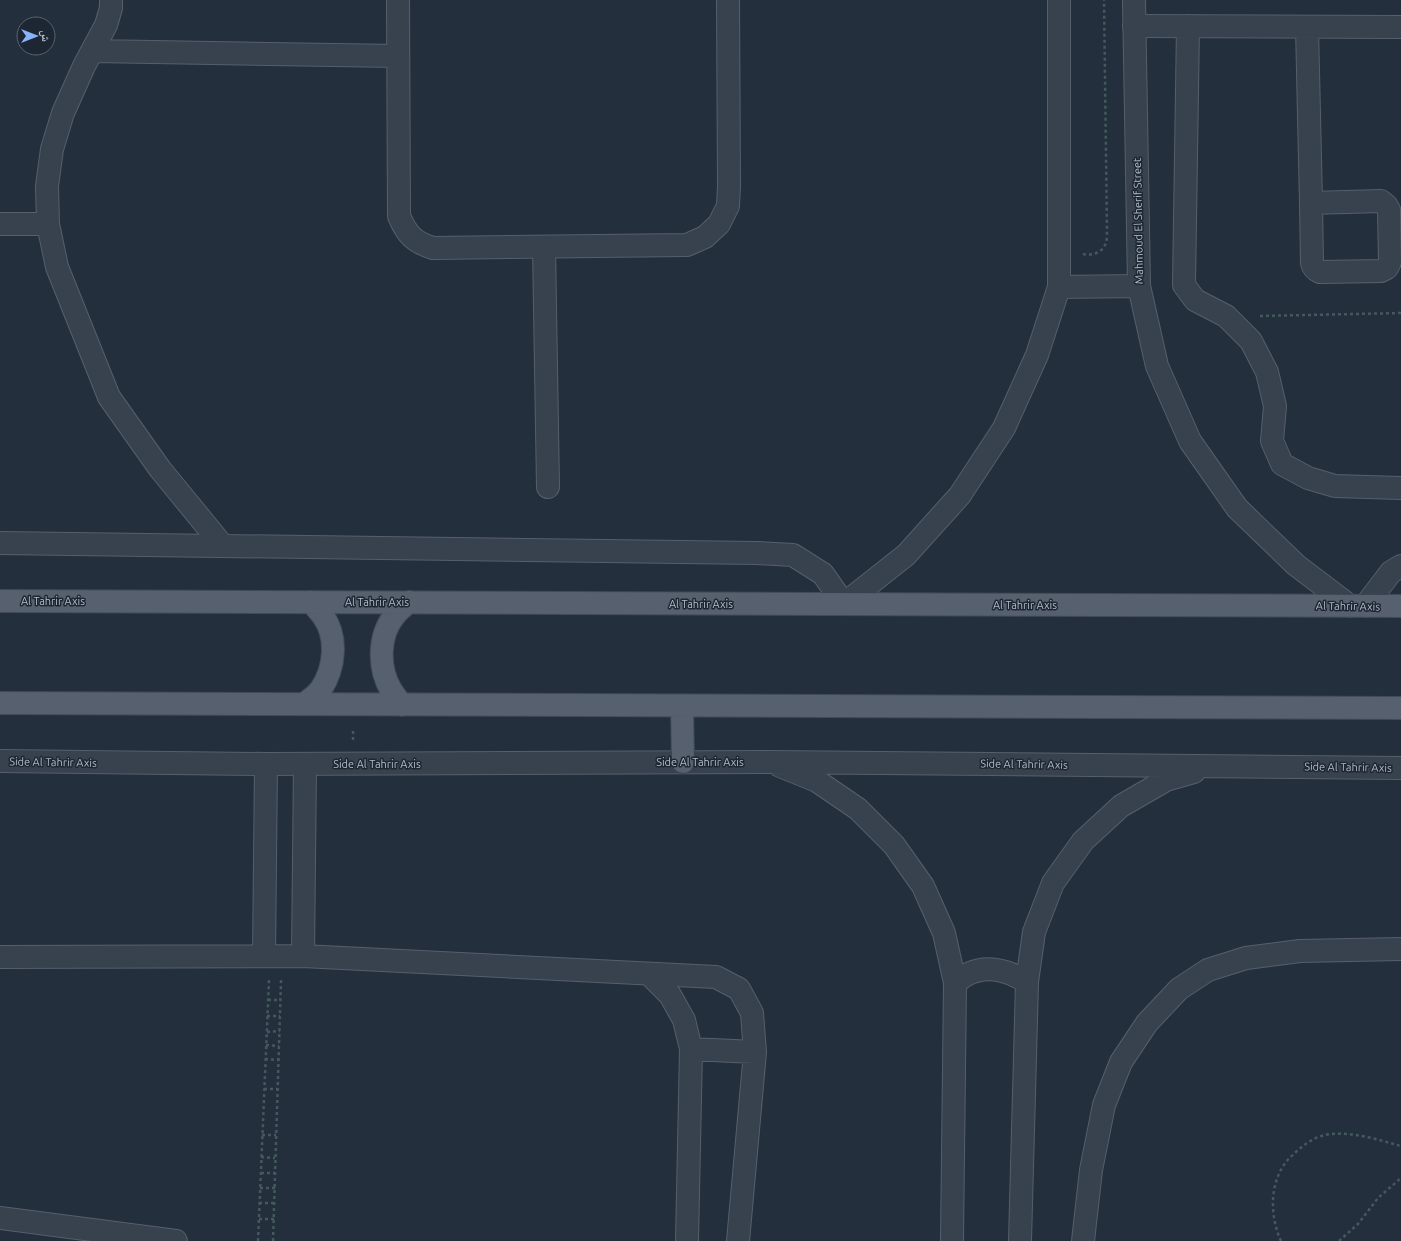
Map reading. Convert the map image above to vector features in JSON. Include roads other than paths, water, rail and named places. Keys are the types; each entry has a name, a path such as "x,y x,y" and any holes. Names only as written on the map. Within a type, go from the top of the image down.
{"main road":[{"name":"Al Tahrir Axis","path":"0,601 1401,606"},
{"path":"305,704 320,690 330,673 333,654 331,634 324,617 311,602"},
{"path":"402,705 391,690 383,672 381,652 385,633 394,616 409,602"},
{"path":"0,703 1401,708"},
{"path":"682,706 683,762"}],"street":[{"path":"111,0 111,8 106,25 84,66 63,113 52,149 47,186 48,224 56,267 109,397 160,468 223,546"},
{"path":"398,0 399,216 404,228 411,238 433,248 687,245 705,237 719,224 728,206 728,0"},
{"path":"0,543 757,552 793,556 823,574 844,604 906,555 960,495 1004,428 1037,355 1059,286 1059,0"},
{"name":"Mahmoud El Sherif Street","path":"1134,0 1139,286 1157,366 1190,441 1237,508 1296,565 1357,606"},
{"path":"1134,26 1401,27"},
{"path":"1188,26 1184,285 1195,300 1226,316 1251,341 1268,372 1275,406 1272,441 1282,464 1308,478 1335,486 1401,488"},
{"path":"1307,27 1312,263 1317,271 1320,272 1381,271 1387,268 1390,262 1389,210 1384,202 1311,203"},
{"path":"92,51 398,56"},
{"path":"0,224 48,224"},
{"path":"544,247 548,487"},
{"path":"1059,286 1139,286"},
{"path":"1357,606 1391,572 1401,566"},
{"name":"Side Al Tahrir Axis","path":"0,761 266,764 770,762 1401,768"},
{"path":"770,762 817,781 858,809 894,845 923,886 944,933 955,983 952,1241"},
{"path":"266,764 280,956"},
{"path":"280,956 305,764"},
{"path":"1020,1241 1027,982 1034,932 1053,883 1083,841 1121,806 1166,780 1216,766"},
{"path":"1083,1241 1090,1170 1104,1106 1121,1062 1147,1023 1179,989 1208,970 1246,958 1300,951 1401,949"},
{"path":"0,957 280,956 716,977 739,989 752,1013 755,1052 738,1241"},
{"path":"955,983 968,974 983,970 999,970 1014,974 1027,982"},
{"path":"649,974 670,995 684,1020 691,1049 687,1241"},
{"path":"691,1049 755,1052"},
{"path":"0,1218 176,1241"}]}
